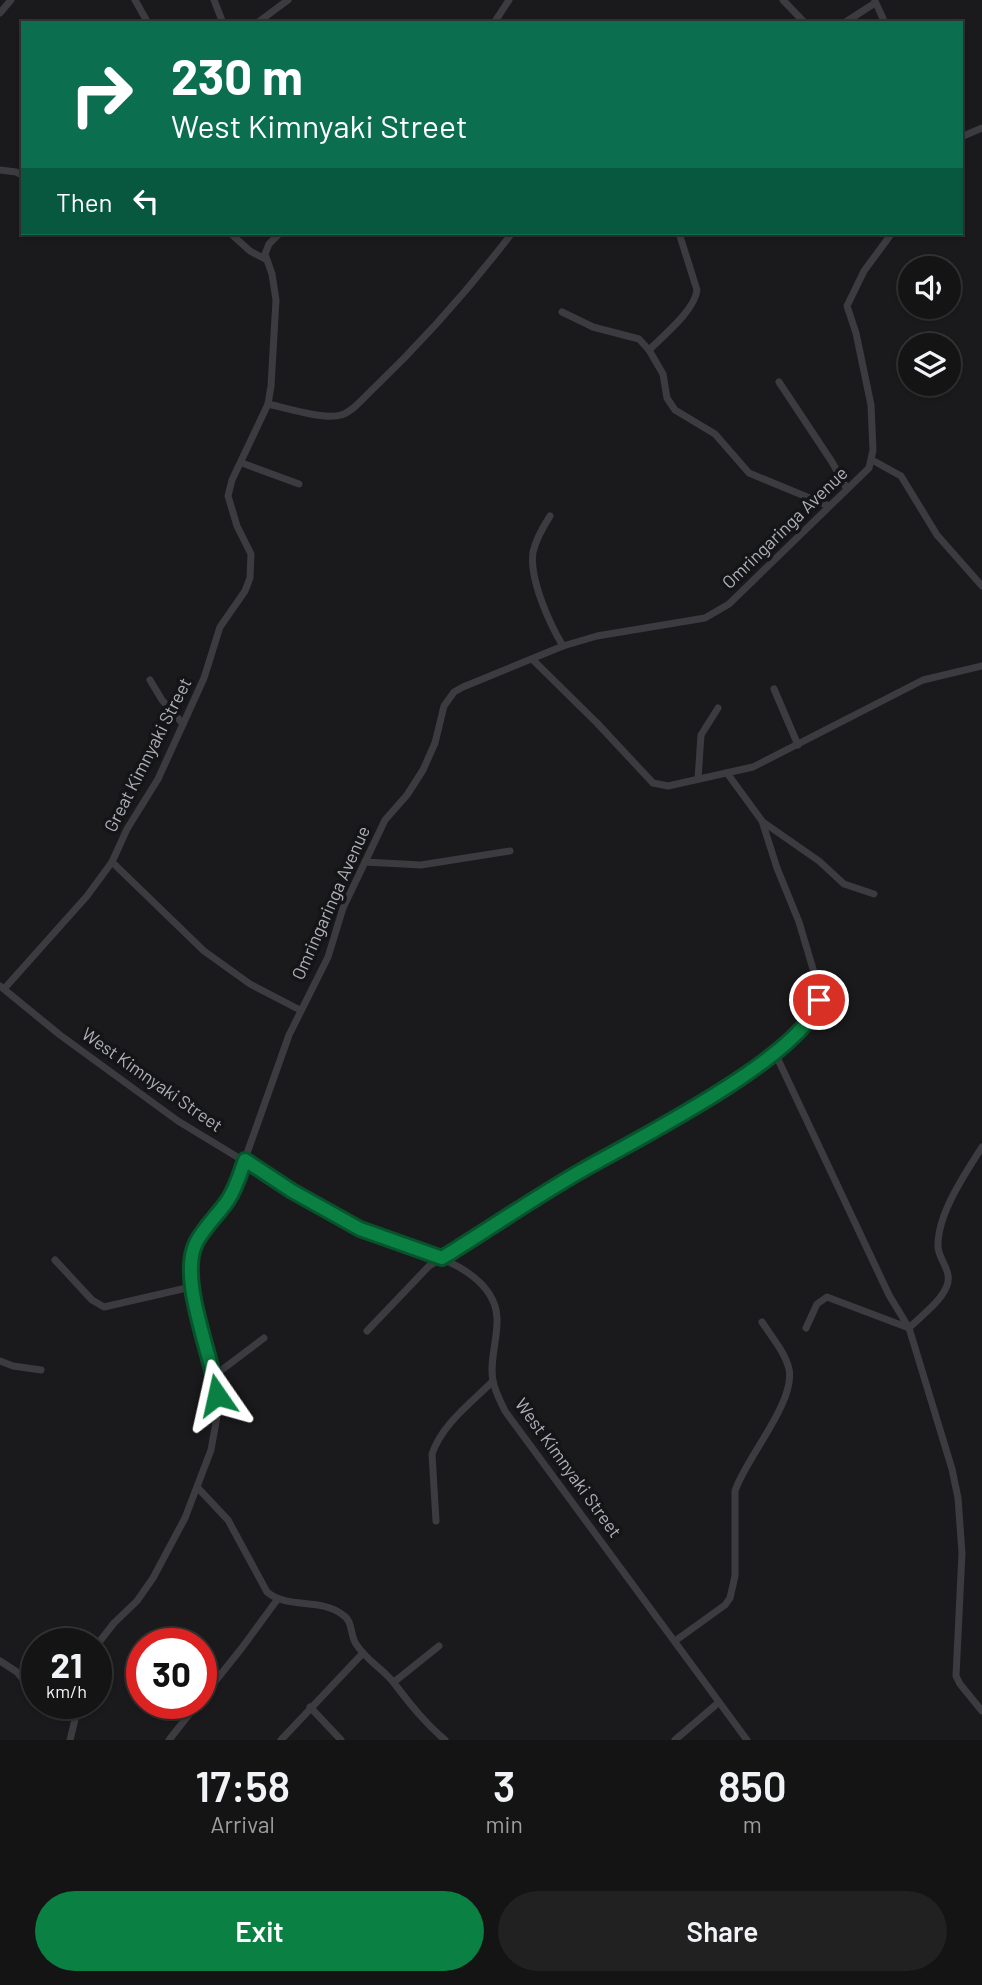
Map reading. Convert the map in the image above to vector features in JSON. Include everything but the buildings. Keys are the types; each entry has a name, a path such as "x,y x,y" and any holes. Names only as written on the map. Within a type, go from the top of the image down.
{"street":[{"path":"0,13 11,0"},
{"path":"135,0 147,21"},
{"path":"214,0 222,21"},
{"path":"260,21 288,0"},
{"path":"495,21 509,0"},
{"path":"783,0 803,21"},
{"path":"847,21 875,1 883,21"},
{"path":"963,136 982,128"},
{"path":"0,170 21,175"},
{"path":"232,235 250,251 265,259 268,244 278,235"},
{"path":"268,404 330,416 346,414 440,321 510,235"},
{"path":"649,350 691,306 696,296 697,290 680,235"},
{"path":"891,235 864,271 847,306 856,334 871,405 872,460 901,476 937,535 982,586"},
{"name":"Great Kimnyaki Street","path":"2,987 87,896 112,862 127,829 158,779 204,678 220,627 245,591 253,569 251,554 237,526 228,496 232,480 268,404 271,386 276,300 272,274 265,259"},
{"path":"562,312 593,327 639,339 663,374 667,398 675,410 715,434 749,473 829,506"},
{"path":"779,382 847,489"},
{"name":"Omringaringa Avenue","path":"111,1628 146,1590 185,1518 211,1450 218,1411 215,1375 191,1287 191,1261 195,1245 228,1200 300,1010 328,957 343,908 385,820 407,795 423,769 435,743 444,706 454,692 563,646 597,636 705,618 716,612 729,604 765,571 860,478 872,460"},
{"path":"242,463 299,484"},
{"path":"550,516 535,543 533,566 545,611 563,646"},
{"path":"533,660 653,783 668,786 754,767 923,680 982,666"},
{"path":"150,680 162,700 183,724"},
{"path":"774,689 798,745"},
{"path":"698,779 701,735 718,708"},
{"path":"367,1331 421,1272 581,1171 701,1104 775,1053 814,1013 819,1000 814,967 762,821 727,772"},
{"path":"762,821 820,861 844,884 874,894"},
{"path":"365,862 421,865 510,851"},
{"path":"112,862 204,951 250,984 300,1010"},
{"name":"West Kimnyaki Street","path":"2,987 60,1035 178,1121 360,1229 442,1258 471,1275 492,1294 498,1320 493,1381 498,1397 513,1422 747,1740"},
{"path":"775,1053 889,1295 909,1328 942,1432 958,1498 962,1553 956,1676 982,1711"},
{"path":"909,1328 947,1287 948,1273 938,1246 941,1230 956,1191 982,1147"},
{"path":"55,1261 92,1300 104,1307 191,1287"},
{"path":"806,1328 817,1304 827,1297 909,1328"},
{"path":"675,1641 725,1605 734,1588 735,1491 738,1479 766,1435 789,1381 789,1370 784,1356 762,1322"},
{"path":"215,1375 264,1338"},
{"path":"0,1361 41,1370"},
{"path":"436,1521 432,1454 435,1444 448,1426 493,1381"},
{"path":"198,1488 228,1520 260,1583 277,1600 310,1603 344,1615 350,1624 355,1643 363,1653 394,1682 423,1720 445,1740"},
{"path":"217,1680 277,1600"},
{"path":"394,1682 439,1646"},
{"path":"281,1740 363,1653"},
{"path":"0,1661 21,1677"},
{"path":"675,1740 718,1703"},
{"path":"310,1707 341,1740"},
{"path":"72,1739 75,1719"},
{"path":"169,1740 186,1719"}],"route":[{"path":"217,1395 215,1375 191,1287 191,1261 195,1245 228,1200 245,1160 292,1191 360,1229 442,1258 581,1171 701,1104 733,1083 775,1053 800,1029 818,1007 819,1000"}]}
